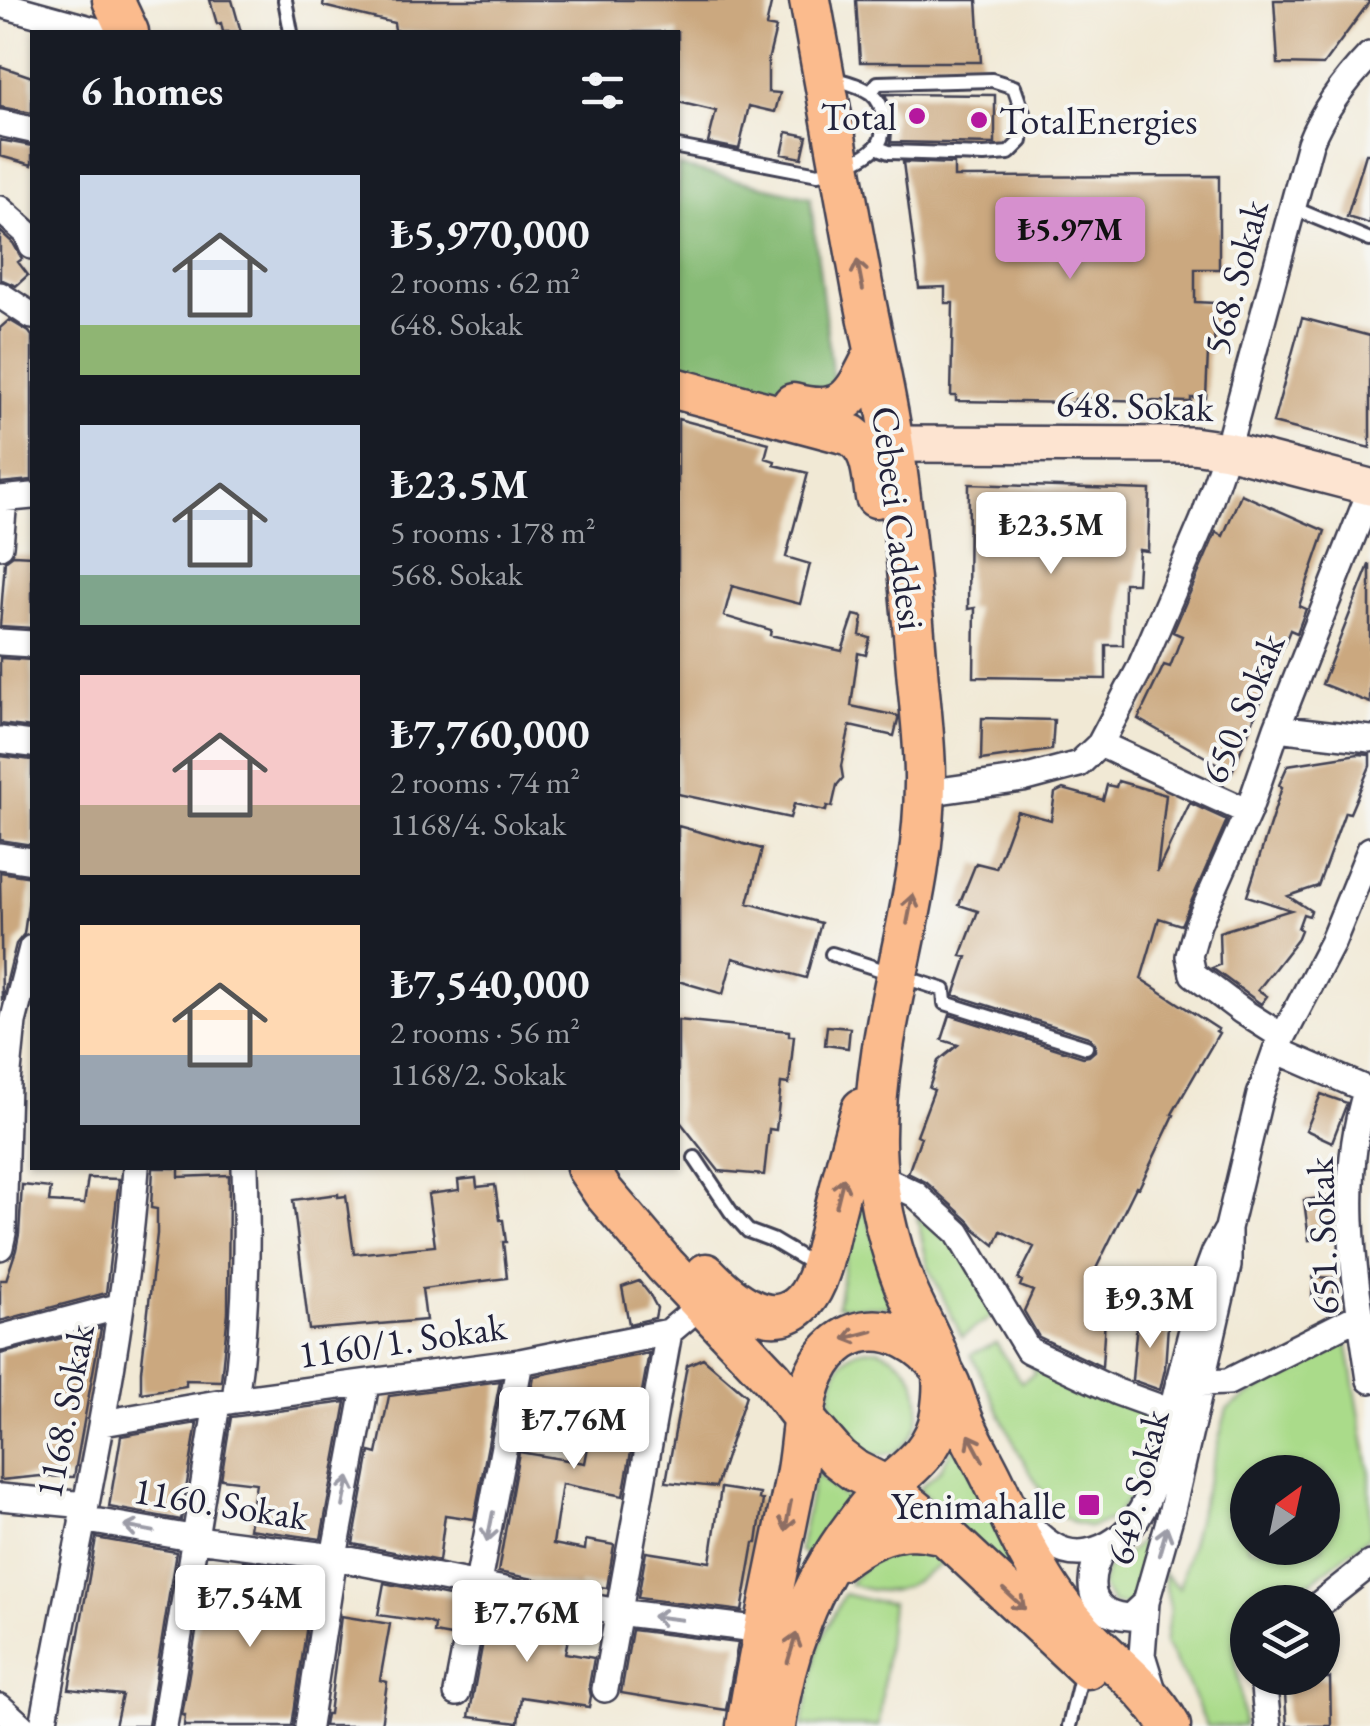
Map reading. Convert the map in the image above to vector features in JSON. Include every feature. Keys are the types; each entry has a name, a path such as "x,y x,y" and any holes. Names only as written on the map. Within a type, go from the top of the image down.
{"main road":[{"path":"112,0 127,30"},
{"name":"Cebeci Caddesi","path":"810,0 893,444 908,574 925,793 914,890 884,1039"},
{"path":"680,375 820,409 837,407 848,398 875,353"},
{"path":"680,389 842,432 861,442 872,466 891,544 908,574"},
{"path":"884,1039 877,1101 877,1176 884,1218 905,1286 965,1426 1032,1560 1052,1592 1156,1719"},
{"path":"608,1170 729,1298 773,1316 792,1310 805,1300 820,1269 884,1039"},
{"path":"588,1170 701,1306 761,1365 838,1458 887,1487 944,1532 1084,1665 1156,1719"},
{"path":"747,1726 811,1384 836,1344 853,1333 877,1331 905,1339 923,1350 942,1370 938,1429 913,1466 887,1487 854,1525 822,1574 792,1646 775,1726"},
{"path":"822,1574 845,1555 884,1534 910,1529 944,1532"}],"street":[{"path":"0,4 94,30"},
{"name":"568. Sokak","path":"1100,744 1166,610 1228,450 1318,123 1370,55"},
{"path":"0,122 30,130"},
{"path":"0,209 27,233 30,241"},
{"path":"1,297 30,315"},
{"name":"648. Sokak","path":"893,444 1192,445 1228,450 1370,490"},
{"name":"650. Sokak","path":"1100,744 1248,812 1370,490"},
{"path":"0,546 2,499 30,496"},
{"path":"0,642 30,644"},
{"path":"1277,728 1370,739"},
{"path":"0,740 30,744"},
{"path":"925,793 1023,779 1079,764 1100,744"},
{"path":"1248,812 1198,924 1189,956 1193,974 1280,1044 1368,1090"},
{"name":"649. Sokak","path":"1156,1719 1142,1655 1146,1602 1171,1514 1228,1266 1228,1228 1260,1096 1280,1044 1363,884 1370,850"},
{"path":"0,856 30,861"},
{"path":"0,1247 13,1022 30,956"},
{"name":"651. Sokak","path":"1368,1090 1358,1116 1350,1197 1353,1264 1370,1380"},
{"name":"1168. Sokak","path":"43,1726 103,1423 132,1231 136,1170"},
{"path":"164,1726 196,1539 244,1340 245,1170"},
{"path":"877,1176 915,1194 958,1233 1028,1350 1116,1392 1172,1412"},
{"name":"649. Sokak","path":"999,1495 1014,1506 1038,1535 1057,1548 1082,1554 1103,1548 1135,1521 1144,1507 1162,1455 1205,1279 1228,1228"},
{"path":"0,1338 121,1306"},
{"name":"1160/1. Sokak","path":"103,1423 520,1362 669,1332 701,1306"},
{"path":"1201,1383 1228,1382 1360,1315"},
{"path":"604,1689 669,1332"},
{"path":"457,1693 520,1362"},
{"path":"308,1726 366,1384"},
{"name":"1160. Sokak","path":"0,1497 196,1539 334,1557 617,1612 764,1630"},
{"path":"1103,1548 1092,1571 1093,1596 1118,1616 1130,1617 1146,1602"},
{"path":"1340,1588 1370,1564"},
{"path":"1265,1695 1268,1726"},
{"path":"0,1707 20,1726"}],"lane":[{"path":"285,0 291,30"},
{"path":"680,146 818,174 840,168 876,147 883,136 884,110 871,92 824,76"},
{"path":"871,92 878,83 992,80 1014,88 1023,113 1021,142 1009,153 889,152 876,147"},
{"path":"1293,208 1370,240"},
{"path":"832,954 944,990 945,1003 1086,1047"},
{"path":"695,1158 748,1231 772,1240 820,1269"},
{"path":"1068,1726 1084,1665"}],"green space":[{"path":"680,166 810,197 833,378 824,396 802,398 680,365"},
{"path":"858,1187 897,1307 837,1306"},
{"path":"917,1217 958,1246 1001,1310 962,1337 928,1266"},
{"path":"1346,1336 1370,1474 1370,1536 1340,1559 1340,1455 1230,1455 1230,1565 1333,1565 1307,1585 1230,1585 1230,1695 1240,1695 1244,1726 1207,1726 1165,1644 1170,1608 1163,1573 1179,1588 1227,1409"},
{"path":"996,1343 1021,1382 1035,1373 1025,1357 1151,1417 1131,1495 1112,1520 1090,1527 1052,1510 971,1354"},
{"path":"878,1349 911,1373 919,1404 916,1425 906,1443 884,1455 868,1453 846,1439 831,1405 838,1368 858,1351"},
{"path":"956,1442 1024,1572 1010,1579 919,1489 940,1470"},
{"path":"815,1473 850,1501 812,1560 799,1550"},
{"path":"1153,1527 1136,1600 1127,1606 1113,1604 1102,1587 1106,1570"},
{"path":"902,1547 923,1551 943,1563 899,1589 878,1591 849,1584 860,1570"},
{"path":"844,1594 891,1603 879,1726 802,1726 817,1653"}],"building":[{"path":"210,0 232,0 240,30 223,30 221,23 217,24"},
{"path":"324,0 772,0 766,26 776,28 768,61 768,92 780,93 775,112 749,106 739,149 708,143 716,111 680,102 680,30 395,30 394,23 323,6"},
{"path":"856,0 977,0 981,62 860,62"},
{"path":"1274,0 1370,1 1323,65 1278,64"},
{"path":"0,66 30,76 30,113 0,107"},
{"path":"885,94 995,95 995,144 891,142 893,114"},
{"path":"787,132 807,136 802,158 782,154"},
{"path":"0,140 30,146 30,164 0,156"},
{"path":"1366,154 1370,154 1370,224 1347,217"},
{"path":"903,162 954,164 954,177 1219,176 1219,269 1195,269 1195,302 1215,303 1214,352 1208,352 1206,398 1191,398 1191,402 956,401 956,396 951,396 953,303 945,303 945,287 919,288"},
{"path":"0,231 13,243 22,259 18,262 28,275 16,286 0,279"},
{"path":"1302,318 1370,336 1370,448 1273,423"},
{"path":"9,320 30,333 30,480 0,483 0,328"},
{"path":"680,420 769,443 765,458 775,461 774,465 808,473 786,557 810,564 800,604 732,586 724,616 771,630 770,635 842,651 854,615 863,617 860,635 870,638 866,655 858,653 851,706 898,716 894,736 850,726 841,766 843,778 837,785 832,807 827,806 826,811 794,804 790,818 680,794"},
{"path":"969,484 1150,490 1148,551 1139,550 1137,583 1124,583 1123,645 1106,645 1106,679 974,677 975,608 968,609"},
{"path":"1241,494 1325,531 1299,606 1306,609 1297,633 1290,630 1232,772 1138,719 1164,665 1170,667 1182,636 1173,632 1216,532 1223,536"},
{"path":"13,555 30,556 30,628 0,626 5,561"},
{"path":"1370,565 1370,703 1322,684"},
{"path":"0,658 30,660 30,728 0,724"},
{"path":"982,718 1054,720 1052,750 981,760"},
{"path":"1370,755 1370,766 1350,813 1345,812 1318,886 1288,896 1311,911 1309,916 1303,914 1297,940 1258,990 1267,996 1261,1004 1212,968 1220,965 1219,932 1291,910 1247,896 1288,765"},
{"path":"0,756 30,760 30,845 0,840"},
{"path":"1118,781 1166,795 1157,872 1190,803 1227,820 1181,925 1159,918 1141,979 1219,1033 1172,1114 1139,1188 1136,1187 1086,1289 1106,1301 1102,1367 1039,1337 1024,1311 1033,1291 1020,1286 1022,1281 1018,1279 1034,1247 1001,1231 995,1245 926,1182 908,1173 934,1090 929,1088 938,1061 958,1045 942,1040 950,1015 1083,1057 1095,1051 1089,1037 954,995 967,957 961,956 978,911 959,905 976,863 996,868 1017,811 1051,820 1055,793 1063,789 1103,800 1107,785 1116,787"},
{"path":"680,827 762,849 748,903 821,923 806,978 733,958 723,994 680,982"},
{"path":"0,872 30,877 24,934 16,944 2,1001"},
{"path":"680,1020 789,1031 789,1036 794,1036 789,1084 781,1083 776,1130 769,1129 764,1175 719,1171 680,1122"},
{"path":"827,1026 850,1028 848,1048 825,1045"},
{"path":"1321,1094 1347,1103 1332,1142 1306,1130"},
{"path":"153,1170 179,1170 179,1177 229,1175 228,1312 221,1381 186,1380 186,1386 141,1393 157,1234 157,1209 151,1208"},
{"path":"88,1178 119,1179 106,1293 0,1321 0,1280 6,1280 16,1250 22,1185 51,1188 49,1202 84,1204"},
{"path":"476,1178 477,1187 495,1185 506,1242 507,1278 422,1289 426,1320 309,1330 293,1200 346,1196 354,1254 435,1246 428,1194 459,1190 458,1180"},
{"path":"1334,1196 1336,1237 1309,1240 1304,1200"},
{"path":"1313,1277 1336,1278 1333,1298 1312,1296"},
{"path":"639,1281 657,1308 655,1318 629,1324 622,1287"},
{"path":"1138,1310 1168,1325 1160,1390 1132,1380"},
{"path":"101,1328 74,1477 0,1480 0,1354"},
{"path":"649,1353 623,1496 562,1484 553,1544 585,1550 586,1540 614,1545 607,1588 580,1584 579,1588 498,1572 519,1452 585,1463 594,1415 529,1402 534,1376"},
{"path":"703,1358 746,1395 716,1487 666,1482 687,1365"},
{"path":"500,1381 474,1519 445,1515 439,1561 353,1544 370,1452 377,1454 389,1396"},
{"path":"346,1402 321,1539 249,1529 256,1483 221,1479 231,1417"},
{"path":"197,1423 181,1520 109,1507 121,1436"},
{"path":"721,1488 760,1494 759,1499 763,1500 742,1611 638,1598 646,1552 710,1562"},
{"path":"96,1538 176,1552 148,1726 115,1726 122,1695 69,1689"},
{"path":"243,1561 315,1571 292,1726 184,1726 182,1715 203,1591 237,1598"},
{"path":"384,1583 459,1598 451,1636 434,1633 435,1625 428,1622 378,1615"},
{"path":"490,1604 572,1620 565,1653 594,1658 589,1707 521,1697 518,1723 469,1717"},
{"path":"341,1616 390,1624 380,1680 387,1682 381,1726 324,1726 329,1714"},
{"path":"632,1630 738,1643 726,1710 621,1693"},
{"path":"1285,1695 1330,1695 1331,1726 1287,1726"}],"place":[{"name":"Total","path":"917,116"},
{"name":"TotalEnergies","path":"979,120"},
{"name":"Yenimahalle","path":"1089,1505"}]}
